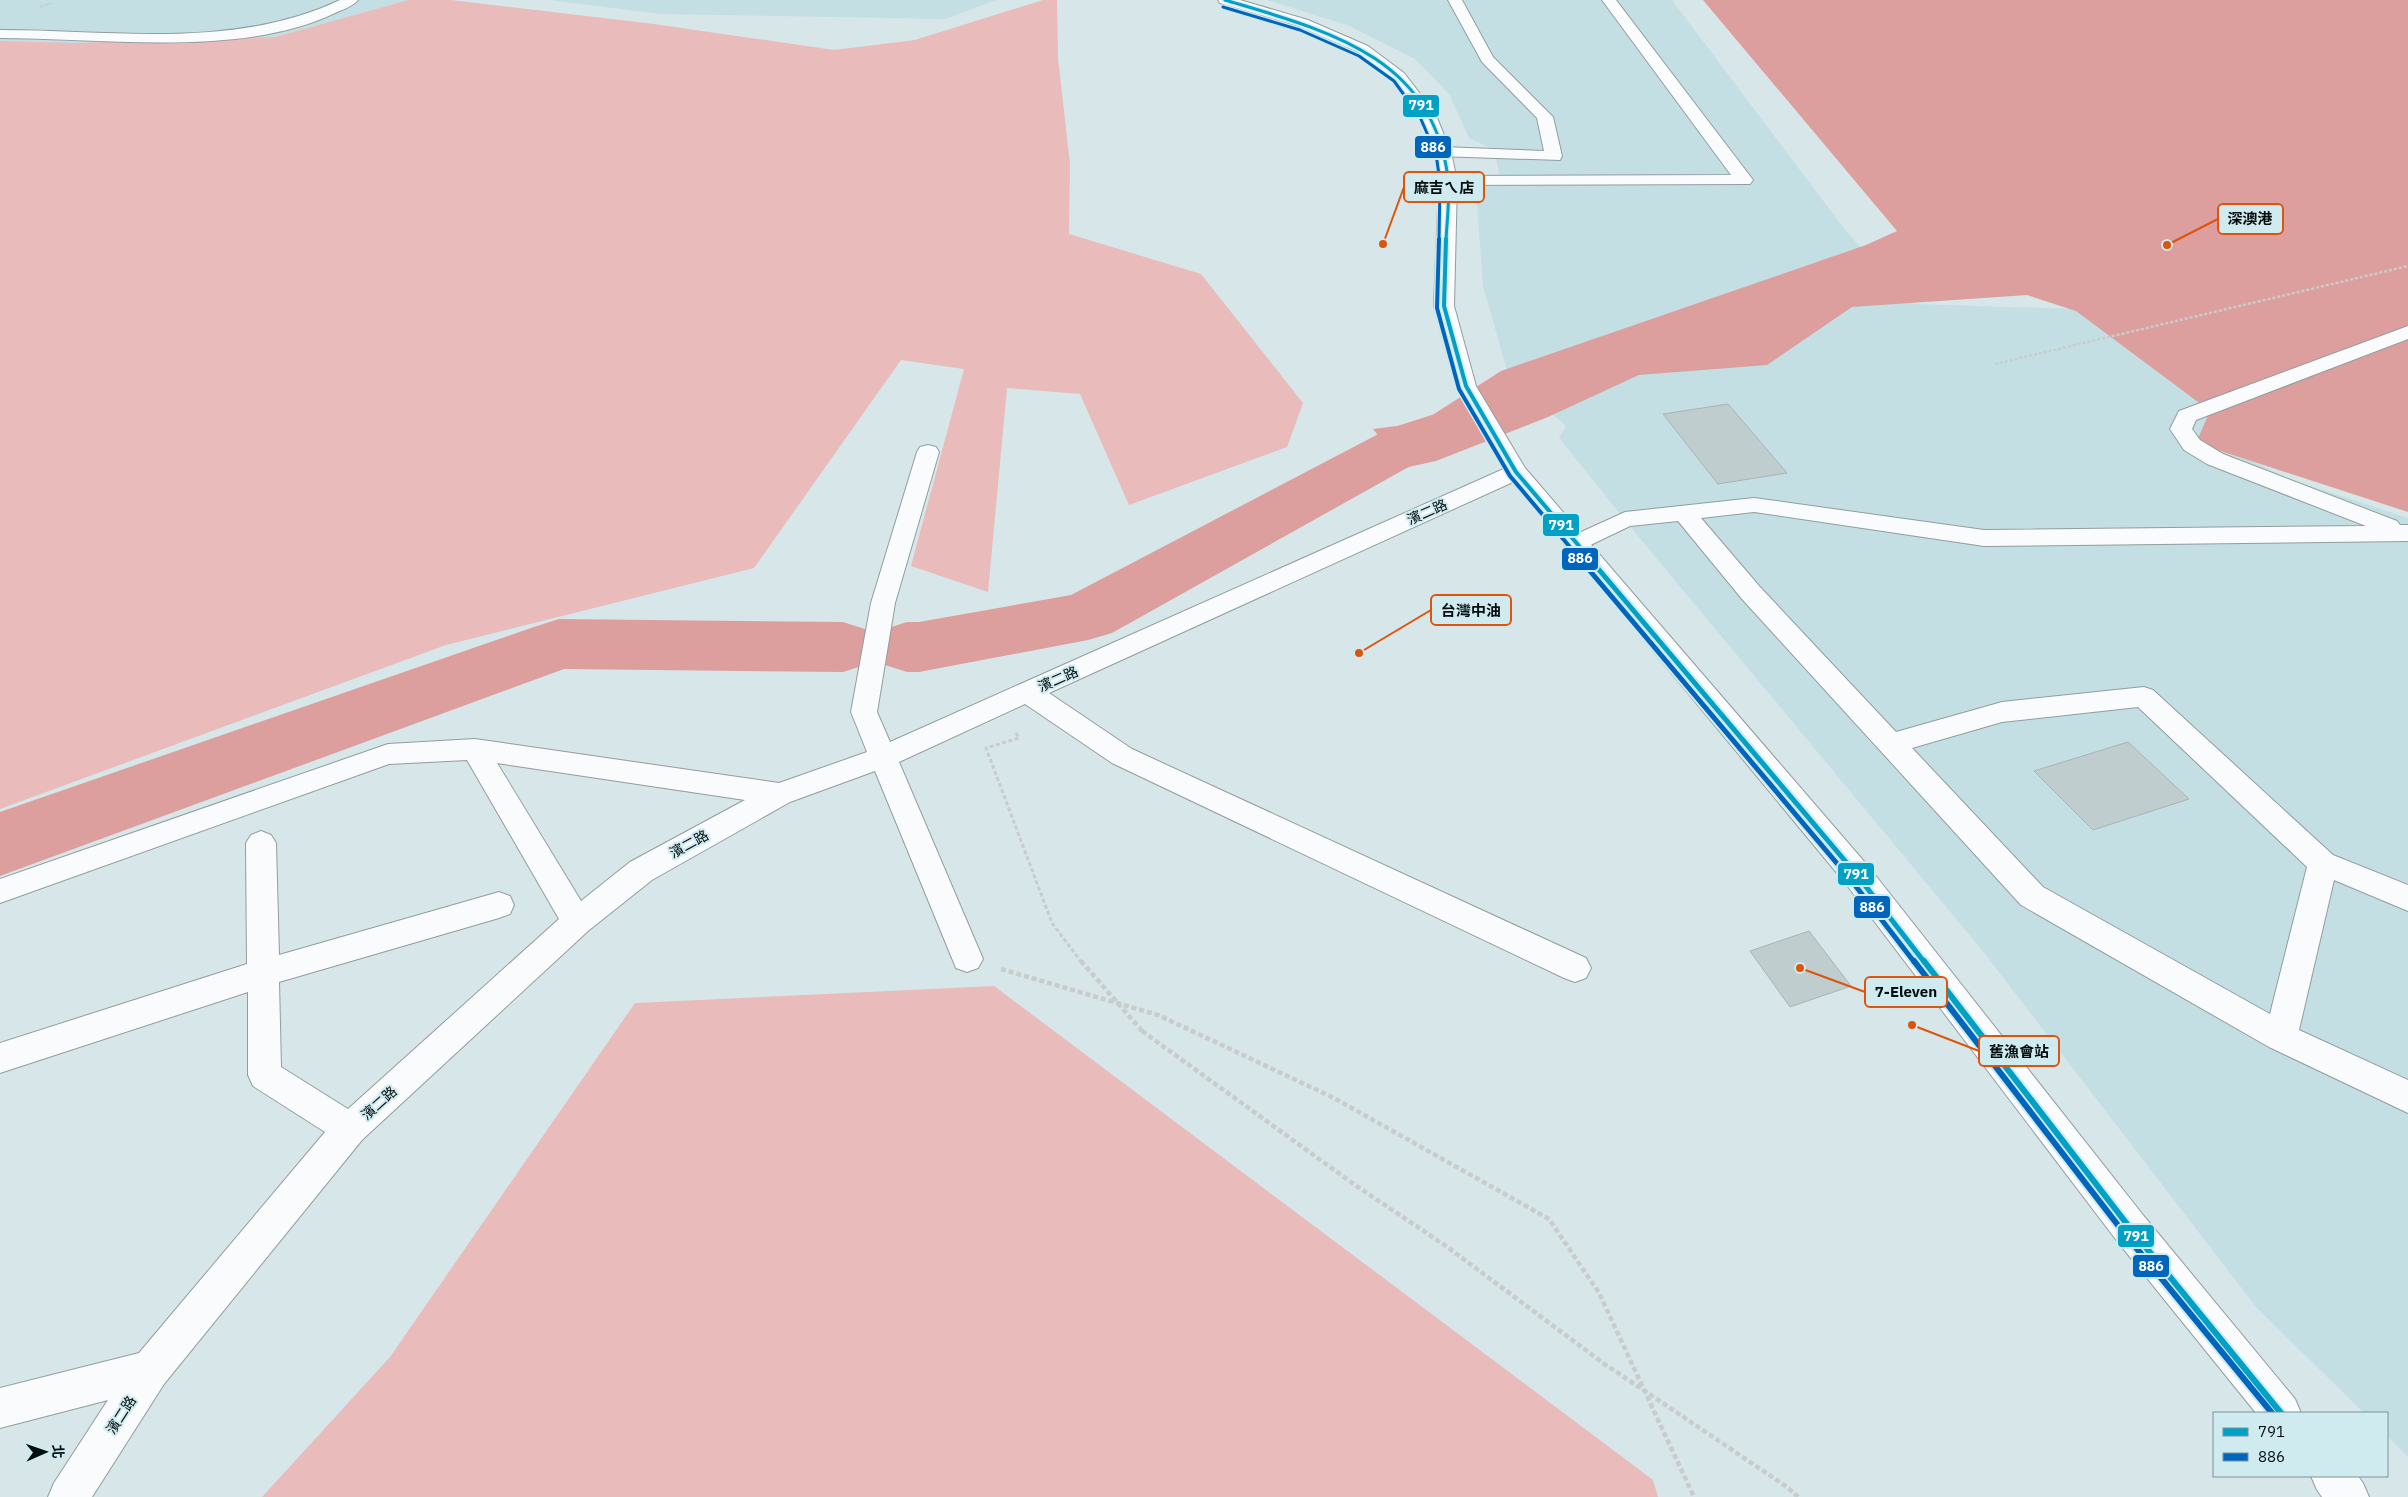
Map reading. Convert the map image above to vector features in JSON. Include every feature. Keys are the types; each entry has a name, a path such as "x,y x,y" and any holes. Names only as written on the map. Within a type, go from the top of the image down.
{"main road":[{"path":"0,34 63,34 82,37 215,35 280,27 339,7 351,0"},
{"path":"1224,0 1303,23 1363,50 1399,76 1427,113 1443,152 1448,181 1444,306 1466,386 1516,472 1857,875 2130,1228 2279,1412"},
{"path":"1443,152 1554,156 1545,118 1487,59 1455,0"},
{"path":"1448,181 1744,180 1608,0"},
{"path":"2406,532 2215,460 2192,446 2181,429 2187,416 2408,332"},
{"path":"928,452 883,603 864,712 967,959"},
{"name":"濱二路","path":"68,1497 150,1370 350,1129 577,922 641,871 780,794 883,757 1516,472"},
{"path":"1576,544 1625,519 1754,505 1984,538 2406,532"},
{"path":"1684,513 1750,593 2032,896 2281,1037 2408,1097"},
{"path":"1027,692 1122,756 1575,968"},
{"path":"1891,744 2002,712 2144,697 2323,863 2408,898"},
{"path":"475,749 577,922"},
{"path":"0,891 388,754 475,749 780,794"},
{"path":"261,843 265,1075 350,1129"},
{"path":"2281,1037 2323,863"},
{"path":"0,1058 263,973 499,905"},
{"path":"0,1408 150,1370"},
{"path":"2332,1477 2349,1497"}],"path":[{"path":"1995,364 2408,266"},
{"path":"986,748 1052,923 1090,974 1142,1031 1355,1185 1446,1246 1604,1363 1787,1487 1798,1497"},
{"path":"967,959 1158,1015 1334,1098 1549,1219 1599,1294 1694,1497"}],"shaded area":[{"path":"0,0 414,0 271,43 0,48"},
{"path":"409,0 451,0 654,24 834,50 915,40 1043,0 1057,0 1058,58 1070,164 1069,234 1201,274 1303,403 1287,447 1129,505 1080,394 1007,388 988,592 911,566 964,369 901,360 754,568 446,645 0,809 0,41 77,43 275,37"},
{"path":"549,0 996,0 946,19 660,14"},
{"path":"1267,0 1672,0 1846,231 1913,304 2078,309 2215,412 2200,435 2287,478 2408,518 2408,1457 2388,1437 2388,1412 2363,1412 2256,1307 1982,950 1642,541 1559,438 1566,426 1508,374 1483,286 1476,190 1501,182 1494,150 1469,138 1449,94 1415,59 1347,25"},
{"path":"1703,0 2408,0 2408,512 2196,443 2210,411 2076,311 2027,295 1852,307 1767,365 1639,375 1548,417 1436,461 1404,468 1373,429 1420,423 1501,371 1866,245 1897,231"},
{"path":"994,986 1653,1480 1658,1497 262,1497 390,1357 635,1003"}],"building":[{"path":"1728,404 1787,473 1718,484 1663,414"},
{"path":"2128,742 2189,799 2093,830 2034,771"},
{"path":"1809,931 1851,986 1790,1007 1750,951"}],"waterway":[{"path":"907,647 919,647 1088,616 1409,442 1488,415"},
{"path":"0,844 559,644 843,647"}],"transit line":[{"name":"791","path":"1225,0 1303,23 1363,49 1399,76 1427,113 1443,152 1448,181 1444,306 1466,386 1516,472 1857,875 2130,1228 2280,1412"},
{"name":"886","path":"1223,7 1300,30 1359,56 1394,81 1420,117 1436,154 1440,182 1437,308 1459,389 1510,476 1851,880 2124,1233 2271,1412"}],"place":[{"name":"麻吉ㄟ店","path":"1383,244"},
{"name":"深澳港","path":"2167,245"},
{"name":"台灣中油","path":"1359,653"},
{"name":"7-Eleven","path":"1800,968"},
{"name":"舊漁會站","path":"1912,1025"}]}
